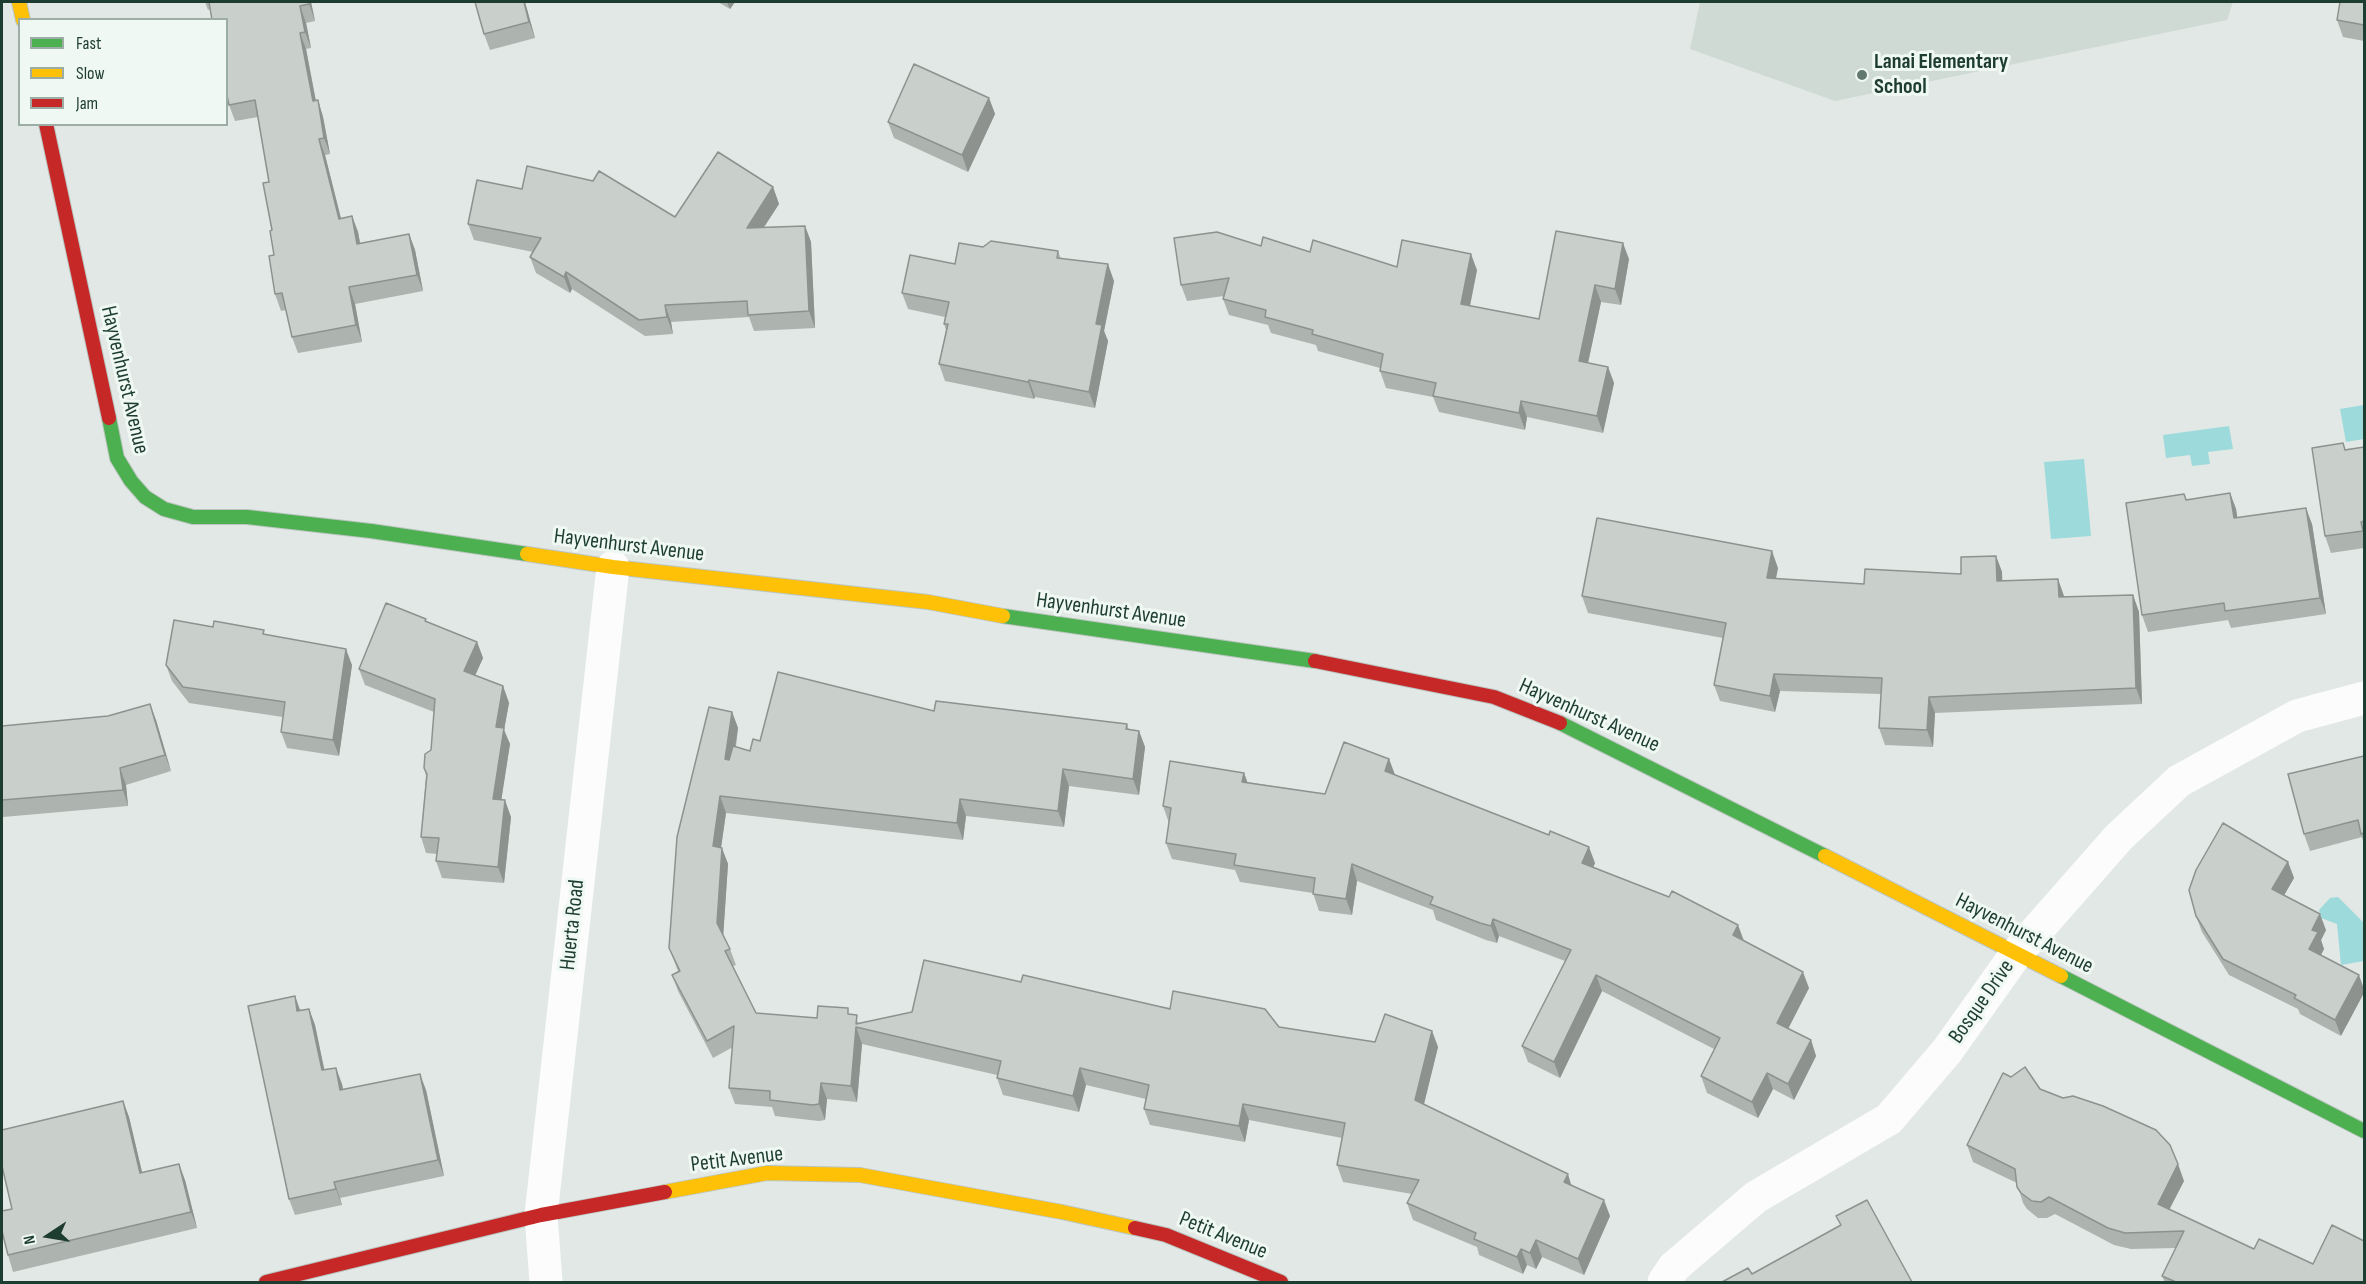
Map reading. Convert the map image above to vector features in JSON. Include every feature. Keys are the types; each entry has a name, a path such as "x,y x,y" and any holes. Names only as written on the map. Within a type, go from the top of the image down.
{"main road":[{"path":"19,2 23,18"},
{"name":"Hayvenhurst Avenue","path":"46,126 117,458 131,481 145,497 164,509 193,518 247,517 371,531 613,567 928,602 1027,621 1304,659 1494,697 1566,725 1630,756 2364,1131"},
{"name":"Petit Avenue","path":"266,1282 541,1215 767,1173 860,1175 1062,1212 1166,1235 1281,1282"}],"street":[{"name":"Huerta Road","path":"546,1282 541,1215 613,567"},
{"name":"Bosque Drive","path":"1664,1282 1674,1267 1756,1197 1889,1119 1947,1051 2016,954 2119,837 2179,781 2297,716 2364,698"}],"shaded area":[{"name":"Lanai Elementary School","path":"1700,2 2233,2 2227,20 1835,101 1690,49"}],"water":[{"path":"2364,405 2364,439 2346,442 2340,409"},
{"path":"2229,426 2233,449 2208,452 2210,464 2192,466 2190,455 2166,458 2163,435"},
{"path":"2084,459 2091,536 2051,539 2044,462"},
{"path":"2338,897 2364,923 2364,961 2341,965 2337,924 2321,918 2319,910 2330,898"}],"building":[{"path":"209,2 309,2 309,4 300,6 305,32 300,33 313,101 318,100 324,138 319,139 339,219 352,216 357,244 409,234 417,275 349,287 356,325 292,337 282,293 275,294 269,256 274,255 270,231 272,230 263,183 269,182 255,100 229,105 228,18 212,18"},
{"path":"475,2 524,2 529,22 484,34"},
{"path":"2340,2 2364,2 2364,25 2337,20"},
{"path":"914,64 989,98 962,155 888,122"},
{"path":"718,152 773,187 747,228 805,226 809,311 748,315 747,301 665,305 667,317 639,320 566,272 564,277 530,257 541,238 468,224 477,180 522,189 527,166 593,181 599,171 675,217"},
{"path":"1556,231 1623,243 1615,289 1595,285 1579,361 1608,367 1597,416 1521,401 1519,413 1433,396 1436,383 1380,371 1383,354 1312,334 1313,330 1265,317 1266,310 1223,299 1229,278 1181,285 1174,238 1217,232 1261,246 1263,237 1310,252 1313,240 1397,267 1402,240 1471,254 1461,304 1539,319"},
{"path":"991,241 1058,251 1057,258 1108,264 1096,324 1102,325 1089,392 939,364 948,324 944,324 949,302 902,293 910,255 955,264 959,243 983,247"},
{"path":"2343,443 2345,450 2364,447 2364,521 2361,522 2363,531 2325,536 2312,448"},
{"path":"2230,493 2234,518 2306,508 2320,598 2225,611 2224,603 2142,615 2126,503 2184,494 2186,500"},
{"path":"1597,518 1772,551 1767,578 1864,584 1865,569 1961,574 1961,557 1996,556 1997,581 2058,579 2059,597 2133,595 2136,688 1929,697 1927,730 1879,728 1882,678 1774,674 1770,696 1714,685 1726,623 1582,596"},
{"path":"386,603 477,642 464,671 503,686 496,727 504,728 493,799 505,800 498,867 436,861 439,838 421,837 427,774 424,768 425,754 431,750 435,699 359,669"},
{"path":"174,620 213,627 214,621 264,630 263,634 346,649 333,740 281,732 285,702 183,687 166,665"},
{"path":"778,672 934,711 936,701 1127,724 1126,729 1139,731 1133,779 1063,769 1058,811 960,799 957,823 720,796 713,846 722,848 717,923 730,949 725,951 756,1013 817,1018 818,1006 848,1008 848,1014 857,1015 856,1024 912,1012 924,960 1021,982 1023,975 1170,1009 1173,991 1265,1009 1279,1027 1375,1042 1385,1014 1432,1031 1415,1100 1568,1174 1564,1182 1604,1200 1578,1259 1536,1240 1530,1253 1521,1249 1517,1257 1474,1239 1476,1233 1407,1203 1419,1180 1337,1165 1345,1123 1243,1104 1239,1126 1144,1109 1149,1085 1080,1068 1073,1096 997,1078 1001,1061 856,1027 851,1086 821,1083 819,1104 770,1100 770,1091 729,1088 734,1026 707,1041 672,975 680,971 669,948 677,837 709,707 732,712 725,759 729,760 733,746 750,751 753,739 760,741"},
{"path":"150,704 165,755 120,768 123,790 2,800 2,726 108,716"},
{"path":"1344,742 1389,759 1385,771 1549,835 1550,831 1589,847 1582,863 1669,897 1672,891 1738,925 1733,935 1803,972 1777,1023 1811,1040 1788,1084 1767,1073 1752,1102 1701,1076 1720,1038 1596,975 1554,1062 1522,1046 1571,950 1493,919 1491,926 1430,904 1433,897 1352,864 1346,899 1313,894 1315,878 1234,865 1236,854 1166,843 1171,808 1163,806 1170,761 1244,773 1242,782 1325,794"},
{"path":"2364,756 2364,833 2361,834 2358,820 2304,834 2288,774"},
{"path":"2223,823 2288,862 2272,889 2320,914 2312,930 2318,932 2309,949 2359,975 2335,1020 2294,998 2296,995 2223,959 2196,916 2189,890 2196,870"},
{"path":"295,996 297,1011 309,1009 322,1070 336,1068 340,1090 420,1074 438,1160 334,1182 336,1189 289,1199 248,1006"},
{"path":"2025,1067 2040,1089 2063,1098 2073,1096 2103,1106 2156,1130 2170,1145 2178,1164 2158,1204 2254,1249 2259,1239 2313,1264 2332,1225 2364,1241 2364,1282 2176,1282 2162,1276 2184,1231 2125,1233 2108,1228 2049,1197 2041,1202 2032,1201 2017,1187 2015,1169 1967,1145 2003,1073 2011,1077"},
{"path":"123,1101 140,1173 179,1164 191,1212 8,1255 2,1231 2,1211 12,1209 2,1166 2,1130"},
{"path":"1867,1200 1912,1282 1722,1282 1748,1268 1752,1274 1841,1225 1836,1216"}],"traffic: fast":[{"path":"109,418 117,458 131,481 145,497 164,509 193,517 247,517 371,531 527,554"},
{"path":"1003,616 1315,661"},
{"path":"1560,723 1825,856"},
{"path":"2061,976 2364,1131"}],"traffic: slow":[{"path":"19,2 23,18"},
{"path":"527,554 613,567 928,602 1003,616"},
{"path":"1825,856 2061,976"},
{"path":"665,1192 767,1173 860,1175 1062,1212 1135,1228"}],"traffic: jam":[{"path":"46,126 109,418"},
{"path":"1315,661 1494,697 1560,723"},
{"path":"266,1282 541,1215 665,1192"},
{"path":"1135,1228 1166,1235 1281,1282"}],"place":[{"name":"Lanai Elementary School","path":"1862,75"}]}
